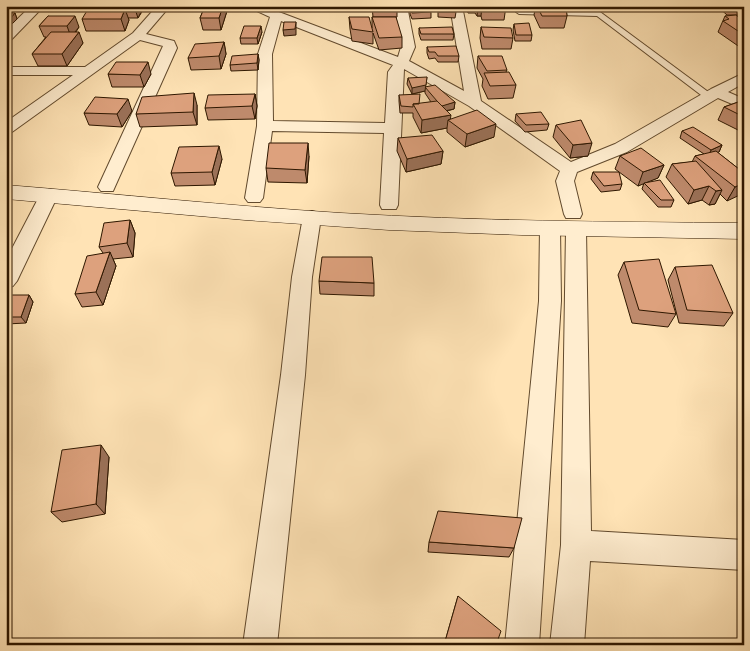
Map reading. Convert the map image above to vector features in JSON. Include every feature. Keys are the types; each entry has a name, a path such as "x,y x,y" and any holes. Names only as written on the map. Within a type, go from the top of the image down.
{"main road":[{"path":"6,178 254,198 389,206 574,222 744,231"},
{"path":"6,192 389,223 550,228 574,222 744,217"}],"street":[{"path":"6,37 38,6"},
{"path":"6,129 138,36 164,6"},
{"path":"252,6 401,61 474,103 569,169"},
{"path":"389,206 395,72 407,53 408,48 401,6"},
{"path":"456,6 474,103"},
{"path":"254,198 264,126 265,54 276,16"},
{"path":"107,187 170,48 169,44 163,41 138,36"},
{"path":"6,71 88,71"},
{"path":"567,645 576,545 574,222 565,181 569,169 622,148 712,94 743,79"},
{"path":"712,94 744,105"},
{"path":"264,126 391,128"},
{"path":"6,281 49,195"},
{"path":"260,645 293,375 302,278 312,217"},
{"path":"522,645 550,302 550,228"},
{"path":"576,545 744,555"}],"lane":[{"path":"588,6 712,94"},
{"path":"519,12 598,14"}],"building":[{"path":"205,6 223,6 219,18 200,18"},
{"path":"372,6 396,6 397,11 373,11"},
{"path":"427,6 431,12 412,13 410,8"},
{"path":"438,6 455,6 456,12 439,12"},
{"path":"483,6 506,6 506,9 484,9"},
{"path":"537,6 566,6 567,16 542,16"},
{"path":"88,9 125,9 121,19 82,19"},
{"path":"6,13 15,13 9,20 6,19"},
{"path":"736,15 744,21 744,35 723,21 729,19 725,16"},
{"path":"741,15 744,17 742,20 737,16"},
{"path":"48,16 75,16 67,26 39,26"},
{"path":"349,17 369,17 373,32 352,29"},
{"path":"372,17 396,17 402,37 379,38"},
{"path":"284,22 296,22 295,29 283,30"},
{"path":"529,23 532,35 516,35 514,24"},
{"path":"244,26 261,26 257,38 240,38"},
{"path":"452,27 454,34 421,34 419,28"},
{"path":"481,27 511,28 513,38 484,37"},
{"path":"51,32 79,32 62,54 32,54"},
{"path":"224,42 219,56 188,58 195,44"},
{"path":"456,46 459,56 438,56 435,52 429,52 427,47"},
{"path":"258,54 257,63 230,65 232,56"},
{"path":"478,56 502,56 507,70 487,71"},
{"path":"116,62 148,62 140,75 108,74"},
{"path":"509,72 516,85 490,86 484,73"},
{"path":"427,77 426,85 412,88 408,78"},
{"path":"435,85 455,102 442,106 425,87"},
{"path":"194,93 193,112 136,114 142,97"},
{"path":"255,94 252,106 205,108 208,95"},
{"path":"420,94 419,104 413,104 413,107 401,106 399,95"},
{"path":"95,97 128,99 117,114 84,113"},
{"path":"744,100 744,117 724,107"},
{"path":"437,101 451,115 422,120 413,104"},
{"path":"477,110 496,124 467,134 448,120"},
{"path":"541,112 549,124 526,125 516,114"},
{"path":"581,120 592,143 573,145 556,125"},
{"path":"693,127 722,145 711,150 682,131"},
{"path":"432,135 443,151 407,159 398,138"},
{"path":"269,143 308,143 305,170 266,168"},
{"path":"219,146 212,172 171,173 179,147"},
{"path":"641,148 664,165 643,172 620,156"},
{"path":"716,151 744,173 744,183 735,187 695,156"},
{"path":"696,161 722,190 716,191 709,186 694,190 672,164"},
{"path":"593,172 619,172 622,184 604,186"},
{"path":"660,180 674,200 661,200 644,183"},
{"path":"130,220 127,243 99,247 104,223"},
{"path":"110,252 96,292 75,294 87,256"},
{"path":"322,257 372,257 374,283 319,281"},
{"path":"659,259 676,314 639,310 624,262"},
{"path":"712,265 733,313 687,310 675,267"},
{"path":"10,295 29,295 21,317 6,317 6,304"},
{"path":"101,445 96,504 51,512 62,450"},
{"path":"438,511 522,518 514,548 429,542"},
{"path":"458,596 501,631 496,645 444,645"}]}
